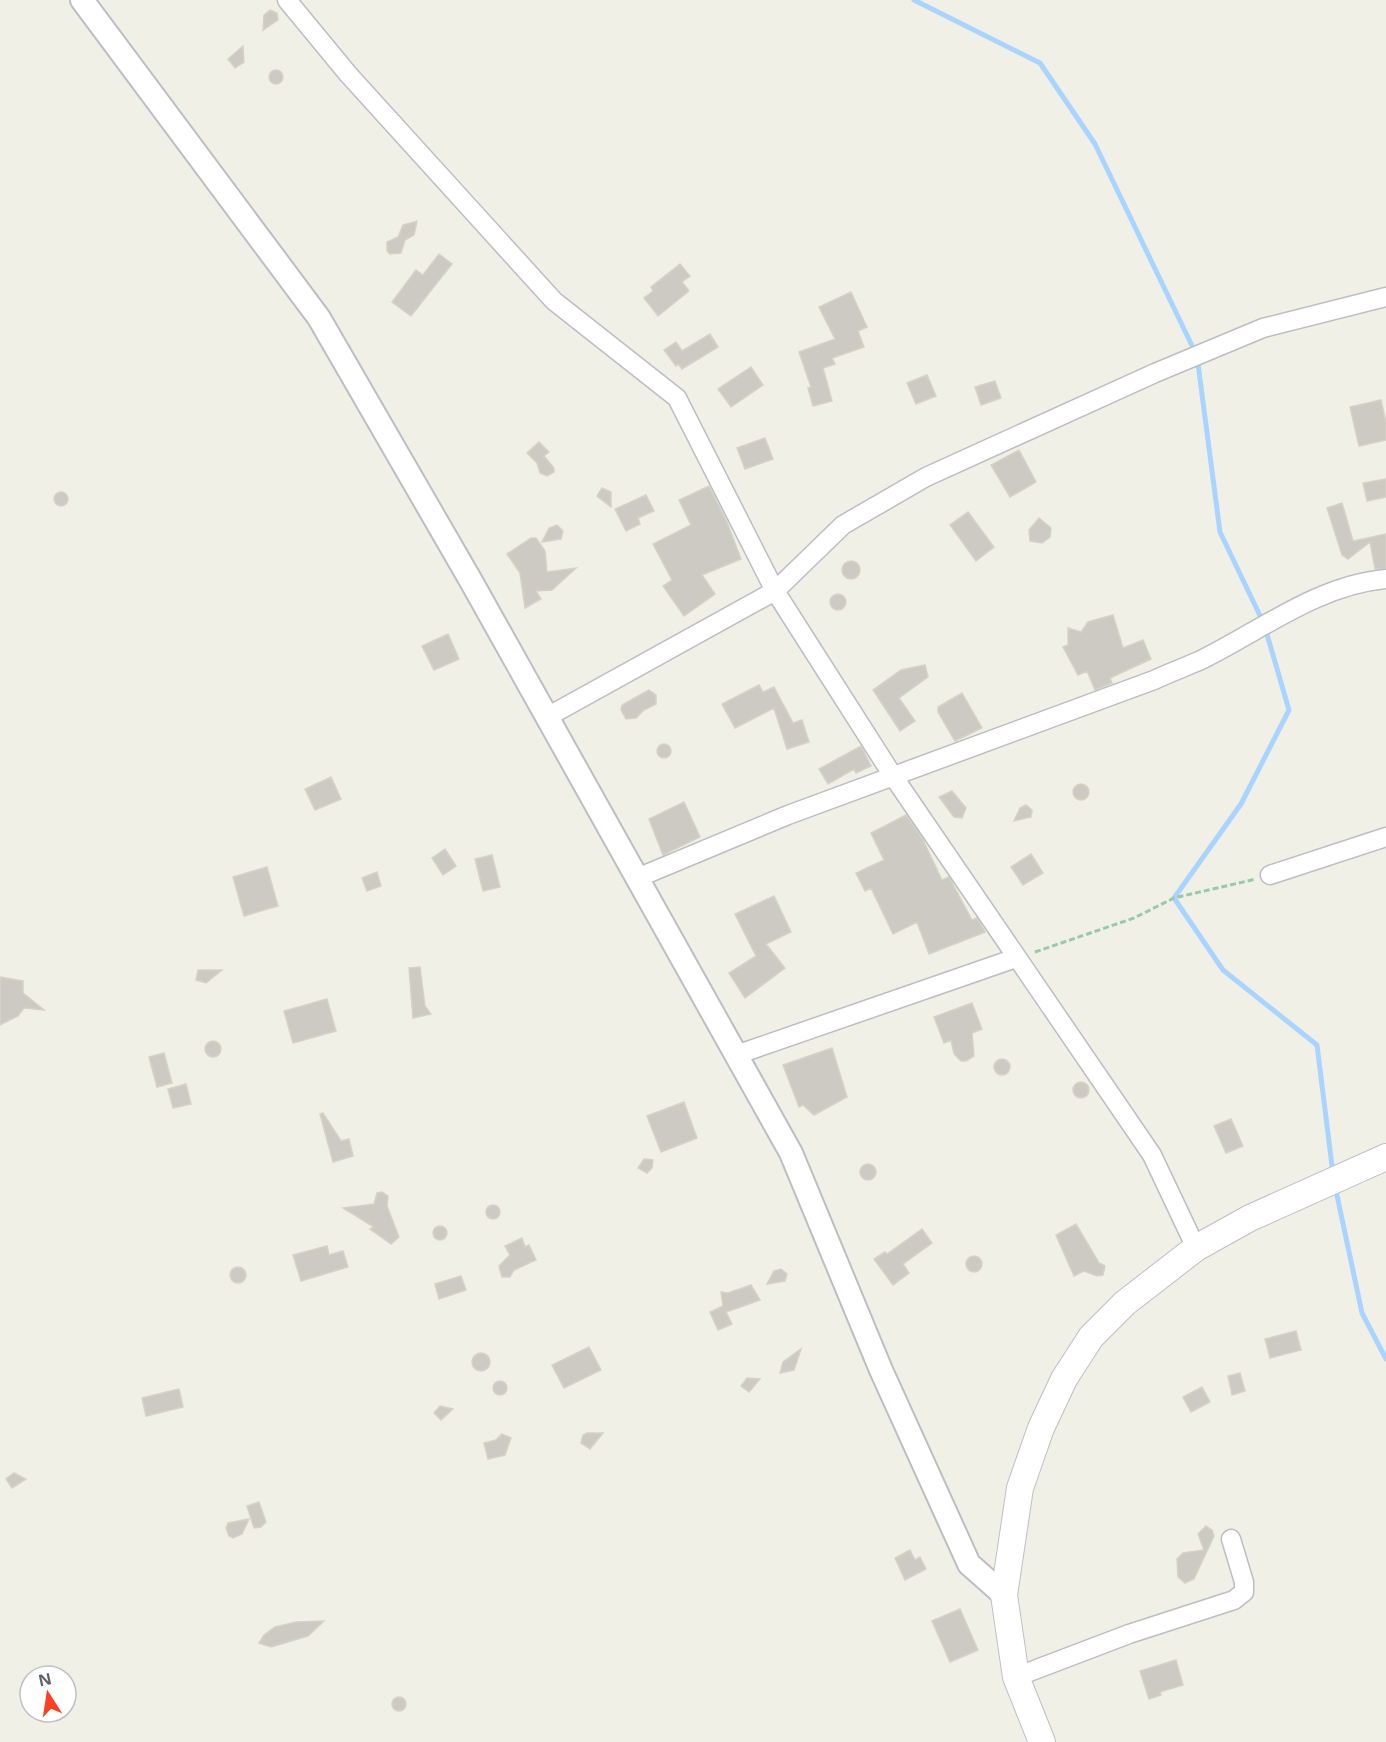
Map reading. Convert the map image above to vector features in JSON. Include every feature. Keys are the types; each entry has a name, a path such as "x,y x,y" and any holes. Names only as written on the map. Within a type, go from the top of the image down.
{"main road":[{"path":"1042,1742 1016,1677 1004,1595 1020,1488 1041,1428 1064,1379 1091,1336 1125,1303 1196,1248 1250,1218 1386,1157"}],"street":[{"path":"82,0 319,318 547,717 791,1153 881,1370 969,1564 1004,1595"},
{"path":"287,0 348,74 554,301 677,398 775,591 893,776 1152,1155 1196,1248"},
{"path":"547,717 775,591 843,525 927,477 1155,373 1263,328 1386,297"},
{"path":"637,878 788,815 1154,680 1201,659 1251,630 1340,589 1386,579"},
{"path":"1270,875 1386,837"},
{"path":"736,1055 1016,958"},
{"path":"1016,1677 1129,1634 1234,1600 1244,1592 1244,1582 1231,1539"}],"path":[{"path":"1016,958 1134,918 1174,898 1270,875"}],"building":[{"path":"270,10 277,13 278,20 263,30 264,15"},
{"path":"243,46 244,62 235,68 228,59"},
{"path":"273,70 279,70 283,77 279,84 273,84 269,80 269,74"},
{"path":"417,221 414,235 405,240 401,253 390,254 387,251 387,242 398,237 403,225"},
{"path":"439,254 452,264 411,316 392,302 416,270 423,275"},
{"path":"680,264 690,276 682,282 689,291 658,316 644,298 653,291 651,287"},
{"path":"851,292 867,327 858,331 864,347 832,358 835,364 823,368 832,401 813,406 808,388 811,387 799,352 835,339 819,307"},
{"path":"710,334 718,347 682,369 678,364 676,366 664,350 676,342 682,351"},
{"path":"751,367 763,385 731,407 718,389"},
{"path":"927,375 936,396 916,404 907,383"},
{"path":"995,381 1001,398 981,405 975,387"},
{"path":"1381,400 1386,423 1386,440 1359,446 1350,407"},
{"path":"765,438 773,459 745,469 737,448"},
{"path":"539,442 549,452 544,456 554,468 554,472 547,476 540,473 537,463 527,453"},
{"path":"1019,450 1036,482 1010,497 991,465"},
{"path":"1386,479 1386,497 1367,501 1363,483"},
{"path":"709,486 727,522 741,559 702,575 715,594 684,616 663,586 672,580 653,544 691,525 679,500"},
{"path":"602,488 611,492 611,507 597,496"},
{"path":"61,492 66,494 68,499 66,504 61,506 56,504 54,499 56,494"},
{"path":"646,495 654,511 638,518 640,524 626,531 615,509"},
{"path":"1342,503 1353,541 1386,534 1386,568 1375,569 1370,542 1348,559 1342,555 1327,508"},
{"path":"968,512 994,547 976,561 950,525"},
{"path":"1039,518 1051,528 1050,537 1042,543 1030,541 1029,530"},
{"path":"557,525 563,531 561,539 542,542 549,528"},
{"path":"531,538 536,538 545,551 547,572 576,568 552,590 536,591 541,599 525,608 520,573 507,554"},
{"path":"851,561 857,564 860,570 857,576 851,579 845,576 842,570 845,564"},
{"path":"835,594 841,594 846,602 844,608 835,610 830,605 830,599"},
{"path":"1113,615 1123,648 1143,640 1151,659 1110,678 1112,683 1095,690 1087,671 1078,675 1063,647 1068,645 1068,628 1081,632 1088,622"},
{"path":"448,634 459,659 434,670 422,646"},
{"path":"925,665 928,677 899,698 915,721 900,731 873,690 901,670"},
{"path":"759,685 763,692 774,687 793,723 802,720 809,742 787,749 774,708 735,728 722,704"},
{"path":"649,690 656,695 656,704 644,710 636,718 626,719 621,710 622,705"},
{"path":"962,693 982,728 955,741 938,712 938,707"},
{"path":"664,744 669,746 671,751 669,756 664,758 659,756 657,751 659,746"},
{"path":"861,746 871,766 856,773 854,769 828,784 819,769"},
{"path":"331,777 341,799 315,810 305,789"},
{"path":"1081,784 1089,792 1081,800 1073,792"},
{"path":"952,791 966,808 962,818 954,817 939,797"},
{"path":"684,802 700,837 663,855 649,819"},
{"path":"1026,805 1032,810 1031,817 1014,821 1020,808"},
{"path":"906,815 922,838 942,880 949,877 972,920 977,918 985,932 929,954 917,922 893,934 871,888 865,891 856,873 884,860 871,833"},
{"path":"445,849 456,866 443,875 432,858"},
{"path":"1031,854 1043,873 1023,885 1011,867"},
{"path":"492,855 500,887 483,891 475,859"},
{"path":"267,867 278,906 244,916 233,877"},
{"path":"377,872 381,886 367,891 362,878"},
{"path":"774,896 791,932 766,944 785,968 745,998 729,973 756,956 735,914"},
{"path":"420,967 425,1006 431,1014 413,1018 409,968"},
{"path":"198,970 222,970 206,983 196,980"},
{"path":"0,977 23,981 23,993 44,1010 24,1008 18,1016 0,1025"},
{"path":"327,999 336,1031 293,1043 284,1011"},
{"path":"972,1003 982,1029 972,1033 974,1056 961,1061 954,1054 951,1040 944,1043 934,1017"},
{"path":"213,1041 221,1049 213,1057 205,1049"},
{"path":"832,1048 847,1097 814,1115 803,1105 799,1107 783,1065"},
{"path":"164,1053 172,1083 157,1087 149,1057"},
{"path":"1002,1059 1008,1061 1010,1067 1008,1073 1002,1075 996,1073 994,1067 996,1061"},
{"path":"1078,1082 1084,1082 1089,1090 1087,1096 1078,1098 1073,1093 1073,1087"},
{"path":"186,1084 191,1104 173,1108 168,1089"},
{"path":"684,1102 697,1138 661,1152 647,1116"},
{"path":"323,1113 341,1141 349,1139 353,1156 333,1162 320,1114"},
{"path":"1231,1119 1243,1146 1226,1153 1214,1126"},
{"path":"644,1159 653,1160 652,1168 647,1173 638,1168"},
{"path":"868,1164 876,1172 868,1180 860,1172"},
{"path":"382,1192 388,1196 387,1206 399,1237 391,1244 370,1229 374,1227 343,1208 374,1204 377,1193"},
{"path":"493,1205 498,1207 500,1212 498,1217 493,1219 488,1217 486,1212 488,1207"},
{"path":"1076,1224 1099,1263 1105,1266 1103,1275 1097,1276 1084,1271 1074,1276 1056,1235"},
{"path":"437,1226 443,1226 447,1233 443,1240 437,1240 433,1236 433,1230"},
{"path":"922,1229 932,1243 903,1264 909,1273 893,1285 874,1259 885,1252 887,1254"},
{"path":"522,1238 525,1247 529,1245 536,1260 514,1270 510,1277 502,1277 499,1266 510,1255 505,1246"},
{"path":"327,1246 329,1255 343,1251 348,1267 301,1281 293,1255"},
{"path":"974,1256 980,1258 982,1264 980,1270 974,1272 968,1270 966,1264 968,1258"},
{"path":"238,1267 244,1269 246,1275 244,1281 238,1283 232,1281 230,1275 232,1269"},
{"path":"781,1269 787,1274 785,1281 767,1284 774,1271"},
{"path":"461,1276 466,1290 439,1299 435,1284"},
{"path":"751,1285 760,1300 726,1312 732,1324 718,1330 710,1312 723,1306 721,1292 728,1293"},
{"path":"1296,1331 1301,1350 1270,1358 1265,1339"},
{"path":"589,1347 601,1370 564,1388 552,1365"},
{"path":"801,1349 794,1370 780,1373 783,1362"},
{"path":"481,1353 487,1356 490,1362 487,1368 481,1371 475,1368 472,1362 475,1356"},
{"path":"1240,1373 1245,1391 1232,1395 1228,1376"},
{"path":"747,1378 760,1379 749,1392 741,1386"},
{"path":"500,1381 505,1383 507,1388 505,1393 500,1395 495,1393 493,1388 495,1383"},
{"path":"1202,1387 1210,1402 1191,1412 1183,1397"},
{"path":"179,1389 183,1407 146,1416 142,1398"},
{"path":"440,1406 453,1409 441,1420 434,1413"},
{"path":"603,1433 590,1449 581,1443 583,1435"},
{"path":"502,1434 511,1438 505,1455 488,1459 484,1443 496,1440"},
{"path":"14,1473 26,1479 12,1488 6,1479"},
{"path":"259,1502 266,1522 261,1527 254,1528 247,1506"},
{"path":"249,1519 242,1534 233,1538 229,1536 226,1528 228,1523"},
{"path":"1206,1526 1212,1530 1214,1536 1194,1579 1185,1583 1178,1577 1177,1559 1183,1553 1204,1550 1198,1534"},
{"path":"910,1550 915,1560 920,1557 926,1569 905,1580 895,1558"},
{"path":"960,1609 978,1650 950,1662 932,1621"},
{"path":"324,1621 308,1636 271,1647 259,1643 264,1635 275,1627 296,1622"},
{"path":"1176,1660 1183,1685 1160,1692 1161,1695 1149,1699 1140,1671"},
{"path":"399,1697 404,1699 406,1704 404,1709 399,1711 394,1709 392,1704 394,1699"}],"waterway":[{"path":"914,0 1040,63 1095,144 1197,356 1220,532 1264,624 1289,710 1241,804 1174,898 1223,970 1317,1045 1333,1174"},
{"path":"1335,1186 1362,1313 1386,1359"}]}
